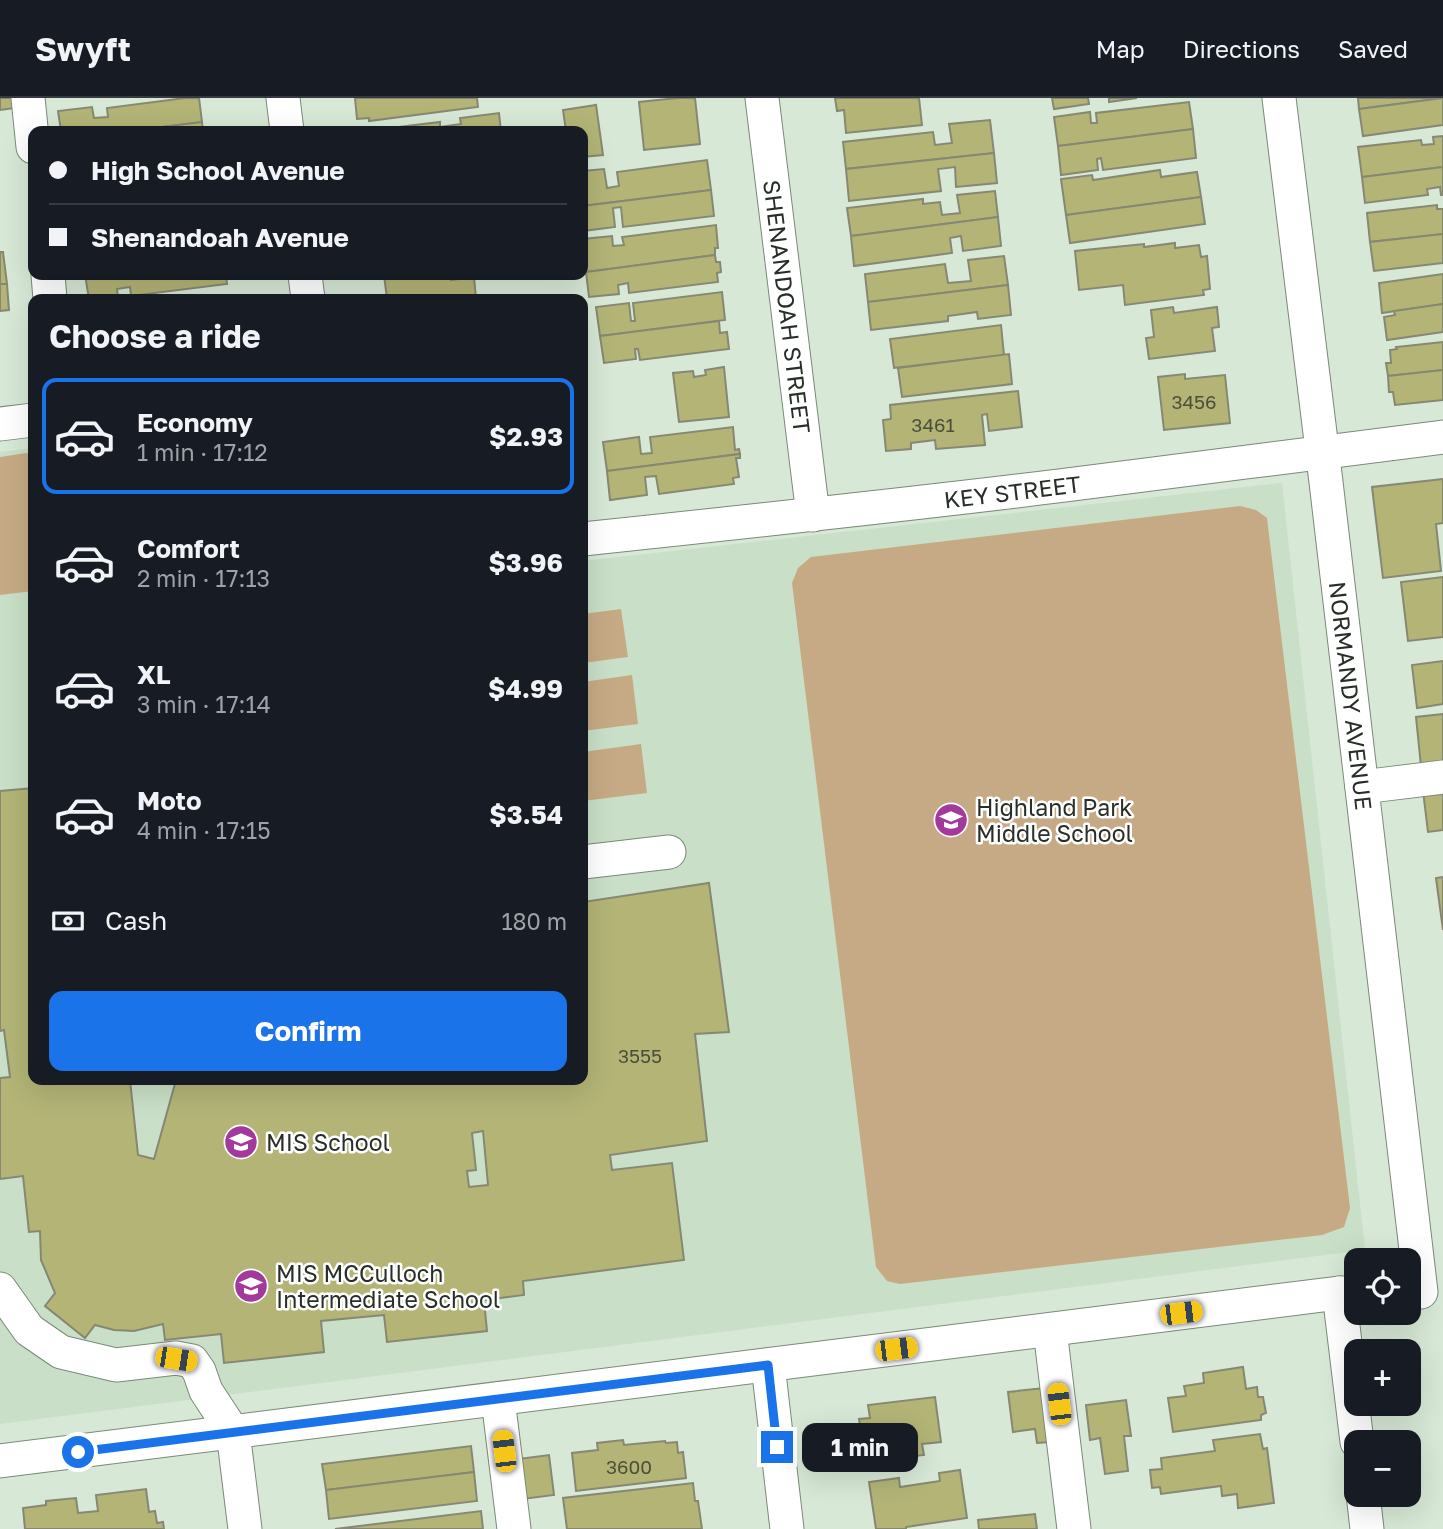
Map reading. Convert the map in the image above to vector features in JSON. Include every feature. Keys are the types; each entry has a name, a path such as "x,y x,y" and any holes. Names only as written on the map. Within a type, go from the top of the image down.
{"street":[{"path":"28,98 31,126"},
{"path":"283,98 286,126"},
{"name":"SHENANDOAH STREET","path":"762,98 813,515"},
{"name":"NORMANDY AVENUE","path":"1279,98 1424,1291"},
{"path":"0,424 28,421"},
{"name":"KEY STREET","path":"588,538 813,515 1443,437"},
{"path":"1362,787 1443,777"},
{"path":"588,861 669,852"},
{"path":"0,1289 29,1330 61,1352 116,1365 176,1359 192,1361 199,1371 206,1391 233,1432 245,1529"},
{"path":"0,1461 1344,1293"},
{"path":"1350,1325 1356,1430"},
{"path":"1050,1330 1074,1529"},
{"path":"768,1365 787,1529"},
{"path":"498,1399 513,1529"},
{"path":"1364,1507 1367,1529"}],"shaded area":[{"name":"Highland Park Middle School","path":"28,449 28,1085 588,1085 588,560 1282,483 1365,1248 1344,1248 1344,1253 0,1424 0,452"},
{"path":"28,453 28,592 0,595 0,457"},
{"path":"1240,506 1256,510 1267,518 1350,1208 1344,1227 1322,1235 900,1284 887,1281 876,1267 792,583 798,568 811,557"},
{"path":"621,609 628,657 588,662 588,613"},
{"path":"632,675 638,724 588,730 588,681"},
{"path":"641,744 647,793 588,800 588,751"}],"building":[{"path":"0,98 14,98 15,108 0,110"},
{"path":"199,98 202,122 170,126 60,126 58,111 92,107 94,118 108,117 107,108"},
{"path":"355,98 477,98 478,107 369,121 369,118 357,119"},
{"path":"695,98 700,144 644,150 639,102"},
{"path":"835,98 919,98 922,125 846,133 844,110 837,111"},
{"path":"1052,98 1088,98 1089,104 1054,109"},
{"path":"1109,98 1137,98 1109,102"},
{"path":"1358,98 1443,98 1359,109"},
{"path":"1443,98 1443,125 1363,136 1359,109"},
{"path":"1189,102 1193,129 1058,146 1054,117 1090,112 1091,123 1097,123 1096,113"},
{"path":"596,105 603,155 588,156 588,126 565,126 563,110"},
{"path":"499,113 500,126 447,126 461,124 460,118"},
{"path":"990,120 994,153 846,169 843,142 933,132 935,145 952,143 949,124"},
{"path":"202,122 202,126 170,126"},
{"path":"440,122 440,126 407,126"},
{"path":"1193,129 1196,158 1103,170 1101,158 1097,159 1098,170 1061,175 1058,146"},
{"path":"1443,136 1443,167 1362,177 1358,147 1421,140 1422,145 1434,144 1433,137"},
{"path":"994,153 997,183 956,187 955,167 938,169 941,191 849,201 846,169"},
{"path":"707,160 711,190 588,205 588,171 604,169 607,188 619,186 617,172"},
{"path":"1443,167 1443,195 1440,187 1427,189 1428,195 1365,203 1362,177"},
{"path":"1160,170 1161,177 1197,172 1201,197 1066,215 1061,179 1092,175 1093,180"},
{"path":"711,190 714,216 623,227 621,207 613,208 615,227 588,230 588,205"},
{"path":"995,191 998,217 851,236 847,208 923,199 923,204 940,202 942,215 960,213 957,195"},
{"path":"1201,197 1205,224 1070,243 1066,215"},
{"path":"1437,205 1437,209 1443,209 1443,234 1370,242 1367,213"},
{"path":"998,217 1001,246 963,251 961,236 950,238 952,253 854,266 851,236"},
{"path":"716,225 718,248 715,248 715,255 588,272 588,238 612,236 613,246 624,245 622,237"},
{"path":"1443,234 1443,263 1374,271 1370,242"},
{"path":"1175,243 1175,248 1199,245 1201,257 1207,256 1210,289 1203,290 1204,295 1125,305 1123,285 1079,290 1075,251"},
{"path":"0,252 3,252 7,284 0,284"},
{"path":"715,255 716,262 720,262 721,272 717,273 718,282 629,293 628,283 618,285 619,294 589,297 588,272"},
{"path":"1004,256 1008,285 868,302 865,274 945,264 948,283 971,281 968,260"},
{"path":"1443,274 1443,304 1382,313 1379,283"},
{"path":"86,280 227,280 227,284 147,294 131,294 130,287 117,289 118,294 88,294"},
{"path":"385,280 474,280 476,294 386,294"},
{"path":"0,284 7,284 9,310 0,311"},
{"path":"1008,285 1011,315 978,319 977,312 948,316 948,321 871,330 868,302"},
{"path":"722,292 725,320 600,336 596,307 629,303 631,321 635,321 633,303"},
{"path":"1443,304 1443,332 1387,340 1384,317 1395,315 1394,311"},
{"path":"1173,307 1174,313 1217,307 1219,327 1212,328 1215,351 1149,359 1146,338 1154,337 1151,310"},
{"path":"719,321 720,333 727,332 729,349 640,360 638,349 635,349 636,359 604,363 600,336"},
{"path":"1001,325 1004,355 894,368 890,339"},
{"path":"1443,342 1443,370 1388,376 1386,363 1391,363 1390,350"},
{"path":"1009,354 1012,384 902,397 898,368"},
{"path":"724,367 729,417 679,422 673,373 693,371 694,377 706,375 705,370"},
{"path":"1443,370 1443,400 1395,405 1393,392 1389,392 1388,376"},
{"path":"1185,374 1185,379 1225,375 1230,423 1164,430 1158,377"},
{"path":"1018,391 1022,427 989,431 987,414 982,415 985,445 936,449 935,440 911,443 911,449 886,451 883,420 891,419 890,405"},
{"path":"733,427 735,450 739,449 740,454 607,471 603,442 639,437 641,454 652,453 650,437"},
{"path":"740,454 740,458 736,458 739,477 733,478 734,484 659,494 656,476 645,477 647,495 610,500 607,471"},
{"path":"1443,479 1443,523 1436,524 1441,571 1383,578 1372,487"},
{"path":"1443,577 1443,637 1408,641 1401,582"},
{"path":"1443,661 1443,704 1417,708 1412,665"},
{"path":"1443,714 1443,763 1421,766 1416,717"},
{"path":"28,788 28,1085 131,1085 138,1155 154,1159 175,1085 588,1085 588,901 709,883 729,1032 695,1034 707,1141 610,1155 612,1170 672,1163 684,1260 523,1281 524,1295 484,1300 487,1331 387,1342 384,1315 321,1321 324,1352 224,1363 221,1334 165,1340 163,1324 134,1331 95,1325 85,1338 45,1306 55,1293 41,1260 40,1231 29,1232 23,1176 0,1179 0,1078 10,1077 4,1030 0,1031 0,791","holes":["483,1131 488,1185 469,1187 467,1171 476,1170 472,1133"]},
{"path":"1443,789 1443,830 1428,832 1423,791"},
{"path":"1443,877 1443,930 1436,878"},
{"path":"1243,1367 1246,1389 1257,1387 1258,1397 1263,1397 1266,1413 1261,1415 1261,1420 1173,1432 1168,1398 1186,1396 1184,1386 1204,1383 1203,1373"},
{"path":"1044,1388 1051,1442 1037,1443 1035,1429 1013,1432 1008,1392"},
{"path":"935,1397 941,1442 922,1444 924,1455 875,1461 872,1436 862,1438 859,1419 870,1418 868,1405"},
{"path":"1126,1400 1131,1436 1124,1436 1128,1471 1105,1474 1100,1438 1090,1440 1086,1405"},
{"path":"1260,1434 1263,1449 1267,1448 1274,1503 1238,1508 1237,1494 1222,1496 1221,1486 1161,1494 1160,1487 1152,1488 1150,1470 1162,1469 1161,1458 1215,1451 1213,1440"},
{"path":"623,1440 624,1445 677,1442 678,1453 683,1452 686,1478 576,1491 572,1453 598,1450 597,1443"},
{"path":"471,1446 474,1472 326,1490 322,1464"},
{"path":"549,1455 554,1495 523,1499 518,1459"},
{"path":"960,1470 967,1518 906,1529 876,1529 869,1482 899,1478 900,1487 940,1481 939,1473"},
{"path":"474,1472 477,1501 329,1519 326,1490"},
{"path":"693,1483 702,1529 567,1529 563,1498"},
{"path":"146,1489 149,1512 155,1511 157,1523 163,1522 164,1529 25,1529 23,1508 46,1505 46,1501 76,1498 78,1513 98,1511 96,1495"},
{"path":"481,1511 483,1529 335,1529"},
{"path":"1035,1514 1037,1529 979,1529 978,1520"}],"place":[{"name":"Highland Park Middle School","path":"951,820"},
{"name":"MIS School","path":"241,1142"},
{"name":"MIS MCCulloch Intermediate School","path":"251,1286"}],"route":[{"path":"78,1452 768,1365 777,1447"}]}
